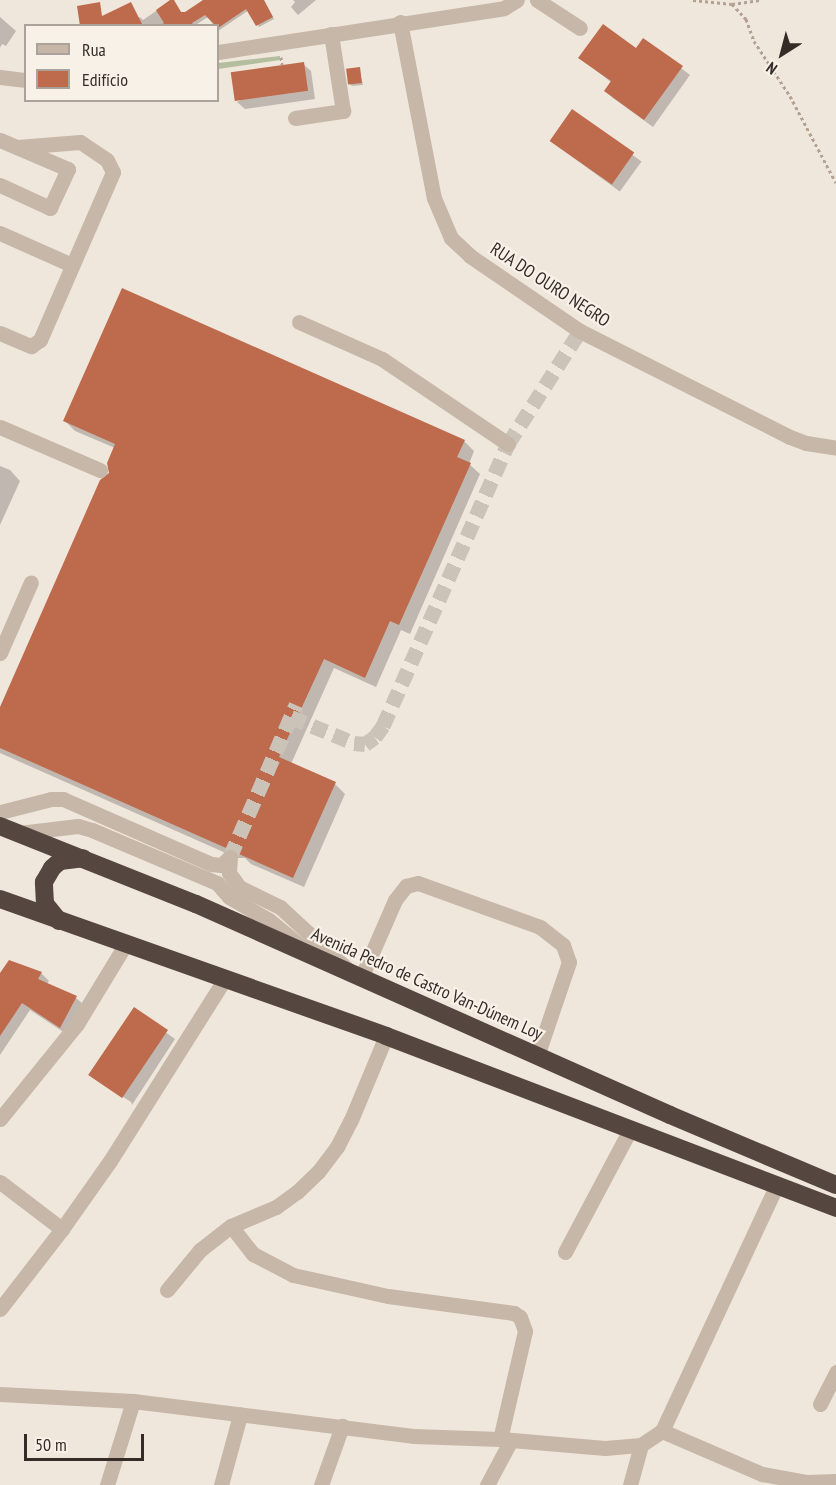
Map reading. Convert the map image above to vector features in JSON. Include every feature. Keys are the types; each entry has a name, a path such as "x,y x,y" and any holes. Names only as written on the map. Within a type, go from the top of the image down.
{"highway":[{"name":"Avenida Pedro de Castro Van-Dúnem Loy","path":"0,826 87,859 836,1185"},
{"path":"65,923 47,909 43,899 44,882 52,868 60,861 77,857 87,859"},
{"path":"0,898 125,945 386,1036 836,1208"}],"street":[{"path":"219,52 400,22 504,8 517,0"},
{"path":"537,0 580,28"},
{"name":"RUA DO OURO NEGRO","path":"400,22 434,198 451,237 470,256 580,331 790,437 806,443 836,448"},
{"path":"296,118 343,111 331,34"},
{"path":"0,77 24,80"},
{"path":"0,140 68,169"},
{"path":"0,333 31,346 36,345 113,172 107,160 80,142 17,147"},
{"path":"0,185 50,208 80,142"},
{"path":"0,233 72,265"},
{"path":"299,322 382,359 508,444"},
{"path":"0,427 100,470"},
{"path":"0,654 7,619 31,582"},
{"path":"0,812 51,799 63,799 211,864 221,865 230,856 229,873 239,887 280,907 358,977 395,900 406,886 418,883 540,927 563,945 569,962 537,1056"},
{"path":"19,833 78,826 217,883 230,897 269,920 314,958"},
{"path":"0,1119 77,1024 125,945"},
{"path":"0,1309 62,1229 110,1161 224,980"},
{"path":"167,1290 200,1250 231,1226 276,1207 297,1192 318,1172 337,1147 351,1120 386,1036"},
{"path":"565,1252 631,1128"},
{"path":"0,1182 62,1229"},
{"path":"0,1394 133,1401 413,1436 505,1439 605,1448 641,1445 662,1431 776,1186"},
{"path":"231,1226 253,1254 293,1275 388,1296 514,1313 520,1317 525,1331 505,1439 487,1485"},
{"path":"820,1404 836,1372"},
{"path":"107,1485 133,1401"},
{"path":"221,1485 240,1415"},
{"path":"321,1485 342,1426"},
{"path":"662,1431 762,1474 807,1482 836,1481"},
{"path":"630,1485 641,1445"}],"path":[{"path":"693,0 732,4 762,0"},
{"path":"732,4 746,20 754,41 790,96 836,183"},
{"path":"281,55 282,65"}],"green space":[{"path":"280,56 280,60 219,69 219,63"}],"building":[{"path":"170,0 174,0 181,12 185,12 203,0 264,0 273,17 256,26 246,9 219,27 219,24 214,24 205,15 193,24 163,24 156,10"},
{"path":"100,2 102,16 131,2 142,24 80,24 77,6"},
{"path":"603,24 636,48 643,38 683,66 644,120 604,91 611,81 578,58"},
{"path":"304,62 308,91 235,101 231,72"},
{"path":"360,67 362,83 348,85 346,69"},
{"path":"572,109 634,153 612,185 550,141"},
{"path":"122,288 465,440 457,457 471,463 399,625 390,621 365,678 324,659 279,757 336,782 293,878 239,854 234,848 226,848 0,748 0,707 100,480 109,473 107,463 115,444 63,421"},
{"path":"9,960 42,972 38,979 77,996 60,1028 22,1003 0,1036 0,973"},
{"path":"134,1007 168,1030 122,1098 88,1075"}],"tunnel":[{"path":"291,717 354,743 365,744 375,737 383,726 508,444 580,331"},
{"path":"230,857 296,705"}]}
